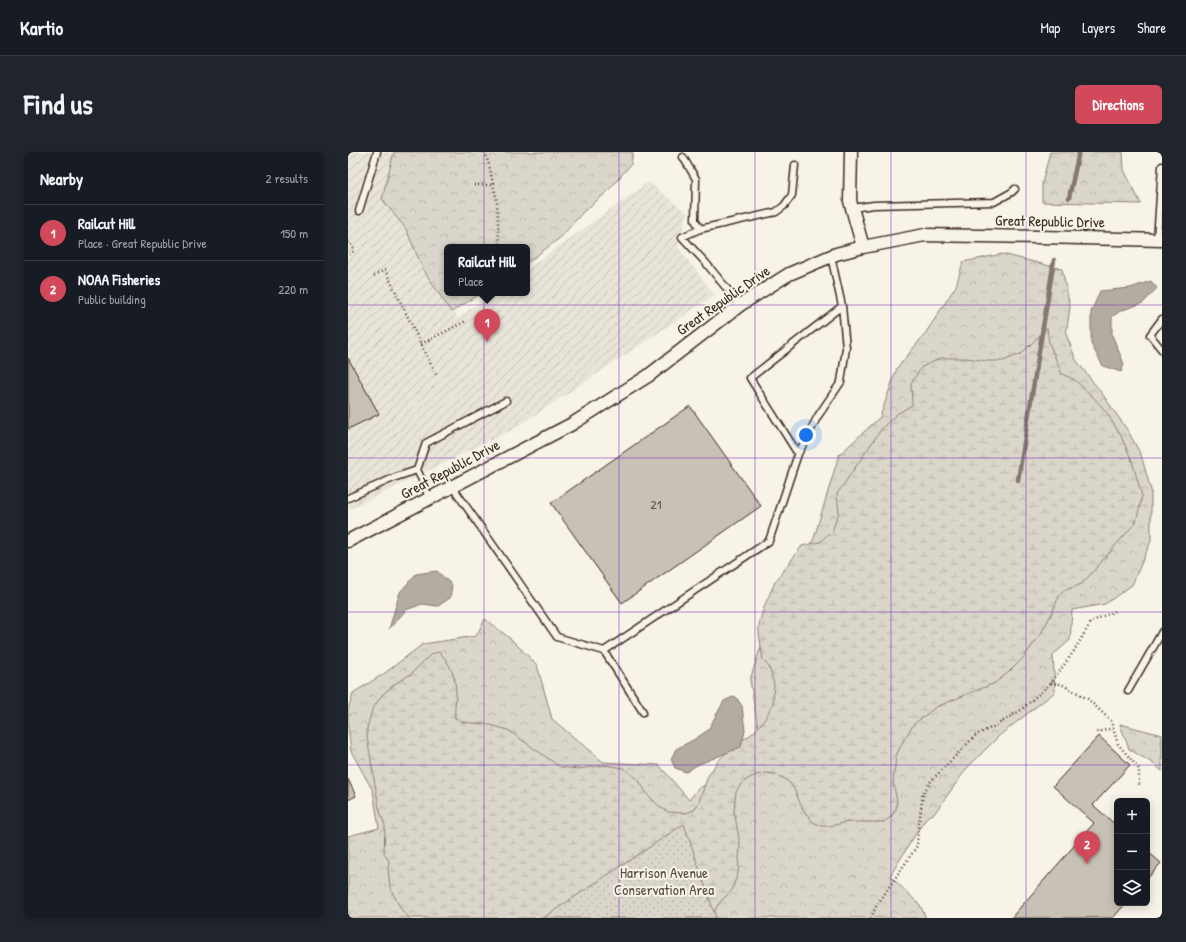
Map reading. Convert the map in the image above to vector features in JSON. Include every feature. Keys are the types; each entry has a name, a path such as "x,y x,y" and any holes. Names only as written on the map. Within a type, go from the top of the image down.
{"street":[{"path":"851,152 850,201 863,247"},
{"name":"Great Republic Drive","path":"348,541 579,420 648,376 740,305 789,274 831,256 863,247 925,236 1040,236 1160,240"}],"lane":[{"path":"358,211 377,152"},
{"path":"683,157 696,179 695,220 700,229"},
{"path":"740,305 706,263 682,237 700,229 776,212 784,206 792,196 795,165"},
{"path":"1160,240 1162,166"},
{"path":"852,208 874,205 994,202 1015,189"},
{"path":"604,651 769,541 798,454 818,416 841,382 846,348 842,306 831,256"},
{"path":"798,454 750,378 842,306"},
{"path":"1162,319 1150,335 1162,350"},
{"path":"429,499 425,486 417,470 426,442 506,402"},
{"path":"348,498 396,477 417,470"},
{"path":"452,486 556,637 604,651 643,712"},
{"path":"1128,691 1162,632"}],"path":[{"path":"485,152 497,202 498,243"},
{"path":"474,185 493,185"},
{"path":"348,242 353,247 354,252 348,255"},
{"path":"374,276 385,270 437,377"},
{"path":"421,344 466,321"},
{"path":"870,918 875,908 917,846 923,794 931,781 976,735 995,726 1021,710 1051,683 1074,651 1091,622 1116,611"},
{"path":"1051,683 1061,684 1088,700 1111,721 1118,744 1139,769 1139,787"},
{"path":"1094,733 1113,728"}],"shaded area":[{"path":"348,152 395,152 389,190 444,292 444,296 446,296 458,318 489,296 530,296 530,267 649,182 687,213 678,247 715,295 514,429 348,510"},
{"path":"1151,281 1157,288 1143,303 1120,311 1112,317 1112,335 1124,364 1121,372 1103,366 1091,344 1091,312 1100,291 1130,288"},
{"path":"437,571 452,585 450,598 438,606 422,604 406,610 389,629 400,592 416,574"},
{"path":"735,696 742,706 745,731 741,747 697,765 686,772 675,768 671,759 676,749 708,730 724,701"}],"green space":[{"path":"394,152 633,152 631,164 607,192 583,212 561,237 530,261 530,244 444,244 444,296 477,296 451,312 423,269 406,229 382,199"},
{"path":"1050,152 1123,152 1124,170 1141,204 1042,202 1042,183"},
{"path":"1002,254 1062,269 1070,307 1066,334 1076,360 1128,431 1141,455 1151,490 1151,541 1132,585 1105,604 1072,610 1070,640 1053,655 1055,692 1000,735 967,768 934,814 928,816 918,830 890,876 920,905 926,918 348,918 348,836 379,828 373,791 351,751 348,710 353,693 385,673 423,644 476,636 485,619 512,640 537,665 552,719 603,762 659,765 689,800 699,788 763,757 750,680 762,643 782,607 814,538 839,455 880,417 897,368 925,334 956,286 963,262"},
{"path":"1047,328 1049,343 1062,374 1075,380 1095,399 1107,413 1121,436 1132,461 1142,496 1136,522 1082,584 1065,590 1059,596 1039,637 1022,659 1009,672 995,683 936,707 914,724 904,739 896,756 893,783 897,800 896,809 891,817 884,822 848,822 830,826 821,826 813,822 802,808 790,783 774,774 765,773 748,779 741,784 736,792 734,810 740,845 738,873 732,890 719,903 711,918 410,918 403,912 390,887 388,869 389,861 384,853 385,826 379,808 367,737 367,728 372,710 382,695 396,683 411,674 431,654 439,652 449,665 455,682 455,718 463,722 491,725 508,730 560,767 578,769 605,765 623,768 638,779 647,794 660,807 668,812 686,813 694,810 699,802 708,776 718,761 731,748 753,733 765,719 773,703 774,684 769,667 763,660 759,624 764,607 775,582 802,546 820,542 833,529 839,512 837,494 883,427 897,414 912,405 911,383 922,367 941,358 966,358 987,361 1003,361 1021,354"},
{"path":"1120,724 1162,735 1162,771 1154,764 1129,749"},
{"name":"Harrison Avenue Conservation Area","path":"684,824 716,918 543,918"}],"building":[{"path":"348,358 379,414 348,429"},
{"path":"690,406 761,506 622,603 551,503"},
{"path":"1099,736 1130,765 1093,805 1114,823 1114,906 1123,906 1113,918 1011,918 1094,823 1053,786"},
{"path":"348,779 356,796 348,800"},
{"path":"1150,854 1161,863 1150,876"}],"waterway":[{"path":"1069,198 1079,152"},
{"path":"1018,480 1054,260"}],"place":[{"name":"Railcut Hill","path":"487,342"},
{"name":"NOAA Fisheries","path":"1087,864"}]}
